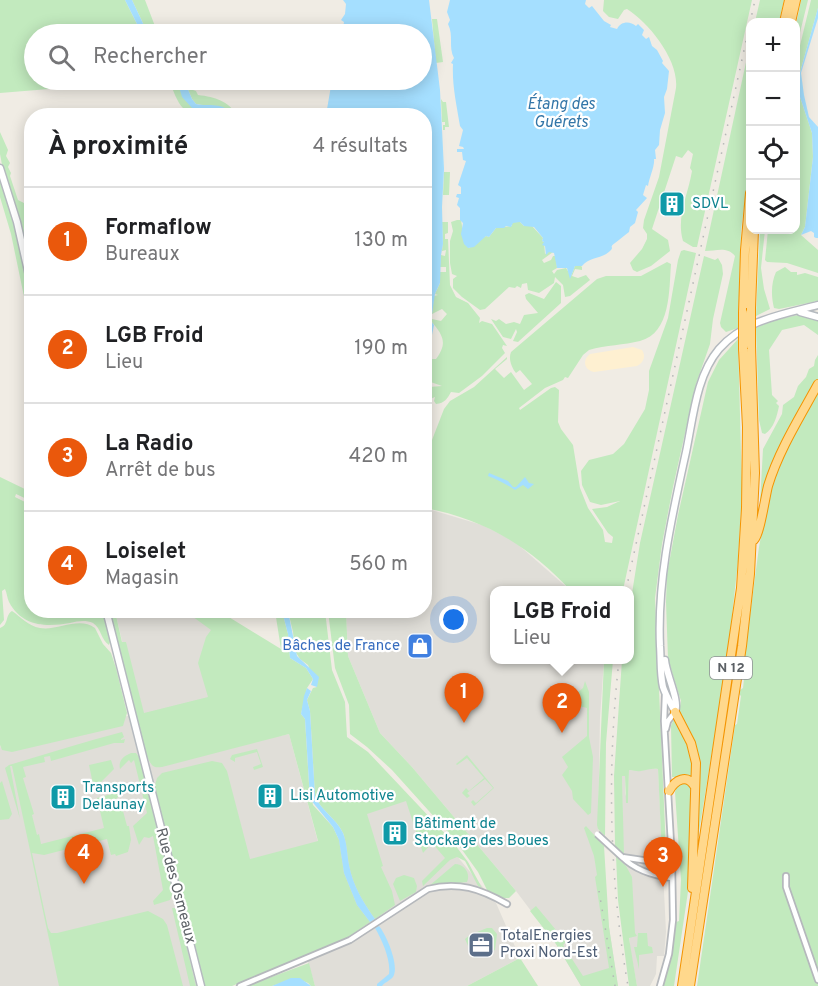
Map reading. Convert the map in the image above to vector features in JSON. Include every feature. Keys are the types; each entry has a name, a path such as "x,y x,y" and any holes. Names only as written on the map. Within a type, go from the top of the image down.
{"highway":[{"path":"785,18 789,0"},
{"path":"792,18 796,0"},
{"name":"N 12","path":"685,986 742,646 753,542 755,473 743,313 746,234"},
{"name":"N 12","path":"685,986 741,588 746,508 747,347 754,234"},
{"path":"753,542 758,536 763,505 776,466 818,384"},
{"path":"675,712 693,750 696,789 693,876 685,986"},
{"path":"669,792 674,783 683,779 693,782 696,789"}],"street":[{"path":"0,168 24,253"},
{"path":"660,986 671,942 672,878 665,692 661,672 659,634 661,594 670,529 698,397 708,367 720,348 741,332 763,320 818,305"},
{"path":"794,311 818,317"},
{"path":"661,594 665,665 677,704 665,731"},
{"name":"Rue des Osmeaux","path":"108,618 201,986"},
{"path":"665,692 675,712"},
{"path":"593,828 630,865 672,878"},
{"path":"622,857 672,861"},
{"path":"653,874 654,861"},
{"path":"786,876 786,887 818,980"},
{"path":"240,986 348,941 419,893 440,886 463,886 477,889 507,904"}],"shaded area":[{"path":"432,510 482,525 514,541 565,586 490,586 490,664 604,664 600,717 598,829 623,854 622,776 625,776 625,793 628,803 629,770 658,769 666,932 664,956 657,956 656,974 650,986 637,986 630,948 623,863 599,842 618,986 581,986 556,944 516,891 412,767 380,733 348,656 346,618 432,618"},
{"path":"117,618 197,618 218,633 280,736 289,734 318,842 347,835 342,819 407,796 496,903 520,958 467,986 315,986 305,951 207,986 0,986 0,745 1,748 139,713"}],"green space":[{"path":"0,0 125,0 137,24 24,24 24,90 37,90 0,93"},
{"path":"132,0 145,0 154,24 143,24"},
{"path":"604,0 752,0 748,18 746,18 746,27 697,247 683,241 681,232 682,215 692,171 690,168 693,154 688,150 682,158 676,156 652,229 668,240 670,251 651,266 637,272 633,270 630,263 647,239 643,228 644,220 659,177 676,88 676,77 668,54 661,43 636,15 627,9 618,19 609,17 603,11"},
{"path":"760,0 784,0 780,18 756,18"},
{"path":"801,0 808,0 800,33 800,18 797,18"},
{"path":"811,0 818,0 818,8 800,72 800,45"},
{"path":"432,19 437,19 443,62 436,63"},
{"path":"746,62 746,191 741,230 738,328 726,332 720,323 735,256 725,250 705,251"},
{"path":"173,90 181,90 194,108 183,108"},
{"path":"188,90 196,91 198,95 221,100 232,108 196,104"},
{"path":"800,97 812,133 813,157 805,227 801,235 818,250 818,273 787,263 765,260 768,234 800,234"},
{"path":"441,99 446,102 449,127 445,127 445,130 443,130 445,122 442,122"},
{"path":"0,132 8,150 6,156 10,163 8,167 18,200 24,203 24,235 3,170"},
{"path":"444,172 450,172 449,195 443,195"},
{"path":"0,178 24,268 24,296 11,234 0,197"},
{"path":"461,220 465,244 469,248 486,236 489,237 496,228 512,226 513,221 520,222 524,226 532,226 543,238 545,254 553,252 542,260 544,263 556,256 557,268 552,271 554,274 557,270 566,268 571,276 575,266 580,265 582,270 575,269 572,276 578,278 586,275 590,280 570,296 565,297 563,285 555,277 554,283 539,293 528,290 527,283 522,284 521,288 509,287 485,309 480,310 453,288 453,279 457,276 452,274 450,263 450,241 453,231 451,222"},
{"path":"442,222 448,222 448,233 445,234 445,239 448,239 450,285 456,297 468,303 480,318 479,323 482,321 492,324 507,346 503,345 505,353 482,376 459,393 451,392 442,403 436,404 435,397 432,398 432,387 442,386 432,382 432,359 436,359 440,353 443,339 432,319 441,321 447,314 442,309 432,314 434,296 438,295 435,294 440,283 440,272 446,272 446,267 440,267 441,255 445,256 446,250 442,251"},
{"path":"760,234 765,234 761,268 770,309 756,316"},
{"path":"681,251 696,253 624,586 566,586 538,560 504,537 467,519 432,510 432,440 444,409 450,401 474,387 507,357 495,369 504,378 511,372 524,390 532,384 520,370 516,373 510,360 511,352 597,279 606,276 641,276 667,262 671,264 668,298 663,320 658,329 640,341 589,350 583,355 568,378 565,377 545,388 519,408 520,410 551,388 555,387 559,390 558,422 573,445 580,488 588,508 603,530 605,542 612,543 613,537 592,509 607,507 620,501 601,505 590,502 582,485 581,471 589,460 613,454 624,444 645,409 649,390 649,371 668,318"},
{"path":"704,256 715,260 718,258 723,274 710,344 696,384 673,487 655,598 666,850 662,856 658,769 629,770 628,803 626,803 625,776 622,776 624,855 615,846 614,776 622,664 634,664 633,586 640,543"},
{"path":"785,267 791,272 797,272 797,275 805,273 818,277 818,301 774,308 773,281 776,272"},
{"path":"556,282 561,286 561,303 518,342 513,341 516,329 511,339 503,337 491,319 496,321 499,319 506,324 514,322 520,324 524,315 538,313 525,295 529,293 544,299"},
{"path":"798,315 818,320 818,335 804,325 782,330 769,350 772,395 778,401 776,403 779,406 773,425 765,434 762,433 759,420 756,328 771,321"},
{"path":"738,339 742,491 738,561 728,653 697,844 699,771 679,713 681,701 668,659 667,574 708,382 719,360"},
{"path":"818,355 818,380 760,503 763,449 782,414 783,405 794,397 798,386 806,377 809,369 814,366"},
{"path":"818,392 818,986 697,986 735,725 737,724 741,696 739,694 743,688 745,670 743,668 759,547 770,490 785,453"},
{"path":"0,477 24,489 24,498 16,494 15,497 24,502 24,618 105,618 110,642 109,645 96,625 90,622 44,625 28,621 21,616 14,610 5,589 2,591 4,620 0,625"},
{"path":"12,611 28,623 40,628 82,623 95,628 103,644 111,653 116,668 127,713 123,726 12,752 2,750 0,745 0,628 5,625"},
{"path":"110,618 117,618 122,642 126,642 144,713 208,697 198,663 206,637 211,630 195,618 230,618 281,649 276,618 284,618 290,658 306,668 313,679 307,688 301,714 305,719 309,784 313,805 333,827 339,840 344,873 357,905 370,922 347,938 232,986 205,986 154,789 157,778 162,773 212,761 222,763 227,771 250,859 318,841 289,734 162,767 153,766 141,740"},
{"path":"290,618 326,618 332,670 345,702 347,737 368,752 452,841 468,862 482,888 478,886 465,861 457,857 450,860 423,886 422,881 445,858 432,843 423,853 406,801 367,814 383,866 381,867 392,891 395,905 375,919 353,880 343,833 315,796 310,711 307,700 313,688 317,687 308,665 295,651"},
{"path":"329,618 346,618 348,656 380,733 412,767 516,891 509,898 503,898 487,890 478,872 455,840 392,770 350,734 349,705 335,668"},
{"path":"604,664 613,664 606,743 605,836 597,825"},
{"path":"585,681 589,692 589,737 593,757 591,813 588,815 573,799 572,791 562,775 568,767 562,757 587,736 587,708 579,706 572,697 583,688"},
{"path":"675,719 691,754 691,777 672,777 671,726"},
{"path":"122,732 124,737 121,740 125,739 124,743 114,743 51,761 50,756 44,757 45,762 23,767 26,777 23,778 41,844 104,828 97,798 119,792 120,795 116,799 119,811 123,811 127,826 129,826 131,840 128,852 116,856 111,855 107,839 44,855 32,853 48,928 51,933 57,933 148,911 163,919 167,925 183,986 59,986 12,766 10,766 20,819 5,768 9,765"},
{"path":"257,749 263,767 254,770 253,767 261,764 257,752 235,758 235,762 230,759 232,755"},
{"path":"131,753 136,753 139,757 174,890 170,900 154,905 153,901 163,890 153,836 144,837 139,845 133,826 147,813 134,760 131,763 129,760 120,769 122,759"},
{"path":"467,755 494,788 474,806 471,802 473,800 476,803 493,788 485,779 467,793 470,796 467,798 462,793 466,788 469,791 484,778 467,758 456,764"},
{"path":"111,760 114,769 99,784 93,784 89,765"},
{"path":"2,781 12,814 9,819 0,820 0,783"},
{"path":"684,782 692,789 690,878 674,986 662,986 670,959 676,922 679,921 681,880 675,792 677,785"},
{"path":"586,826 604,846 609,927 618,986 581,986 556,944 530,911 536,906 566,942 563,945 583,976 609,968 594,856 584,828"},
{"path":"616,856 626,866 632,877 637,936 629,938 637,986 629,986 618,900"},
{"path":"455,864 466,870 467,882 429,886"},
{"path":"404,875 414,878 417,886 416,892 400,901 393,884 396,878"},
{"path":"172,908 175,908 179,916 196,986 190,986"},
{"path":"492,928 497,934 495,950 489,953 488,951 492,949 484,933 474,937 472,934"},
{"path":"638,933 647,933 648,946 652,947 653,953 639,955 639,969 634,947 637,947"},
{"path":"471,934 479,955 483,955 476,958 473,957 465,939"},
{"path":"520,958 538,986 467,986"},
{"path":"309,963 315,986 296,978 272,986 247,986"}],"sand":[{"path":"633,347 642,350 644,354 643,361 637,366 594,372 586,367 585,362 590,354"}],"water":[{"path":"125,0 132,0 143,24 137,24"},
{"path":"343,0 429,0 432,24 344,24 341,20 345,14 346,4"},
{"name":"Étang des Guérets","path":"450,0 586,0 585,4 589,8 592,6 604,21 611,25 610,27 617,29 623,23 636,26 638,24 644,30 642,35 646,39 649,37 662,63 669,71 659,145 655,150 656,159 654,159 648,186 646,185 643,195 647,198 636,210 638,212 635,223 630,227 629,232 612,246 607,254 588,261 582,266 575,266 570,279 567,268 557,268 554,253 549,252 546,255 545,246 542,245 543,238 534,227 524,226 520,222 513,223 511,227 496,228 489,237 486,236 474,247 468,248 464,244 461,234 463,223 460,220 460,208 457,205 459,198 456,197 457,194 461,194 461,187 458,185 466,161 463,160 462,152 457,152 457,149 464,149 459,146 463,130 460,126 453,64 451,63 454,58 447,12"},
{"path":"818,8 818,18 801,73 809,117 818,127 818,238 814,237 811,231 801,235 805,227 813,157 812,133 800,97 800,72"},
{"path":"432,25 440,90 444,169 440,283 435,294 432,314 432,108 327,108 330,90 432,90"},
{"path":"180,90 188,90 196,104 225,108 192,108 182,97"},
{"path":"489,473 508,481 513,487 516,487 525,477 529,483 534,484 528,489 523,485 515,490 488,476"},
{"path":"284,618 289,618 297,656 319,677 317,687 311,685 313,679 306,668 290,658"},
{"path":"307,688 311,691 307,700 310,711 315,796 343,833 353,880 375,919 370,922 357,905 344,873 339,840 333,827 310,799 305,719 301,714"},
{"path":"379,926 388,943 395,966 393,977 382,986 377,986 377,984 389,974 389,963 375,928"},
{"path":"291,978 300,978 311,986 272,986"}],"railway":[{"path":"627,586 755,0"},
{"path":"619,664 613,741 612,823 617,905 628,986"},
{"path":"599,891 615,986"}],"place":[{"name":"SDVL","path":"672,204"},
{"name":"Bâches de France","path":"420,646"},
{"name":"Formaflow","path":"464,723"},
{"name":"LGB Froid","path":"562,733"},
{"name":"Lisi Automotive","path":"270,796"},
{"name":"Transports Delaunay","path":"63,797"},
{"name":"Bâtiment de Stockage des Boues","path":"395,833"},
{"name":"Loiselet","path":"84,884"},
{"name":"La Radio","path":"663,887"},
{"name":"TotalEnergies Proxi Nord-Est","path":"481,945"}]}
